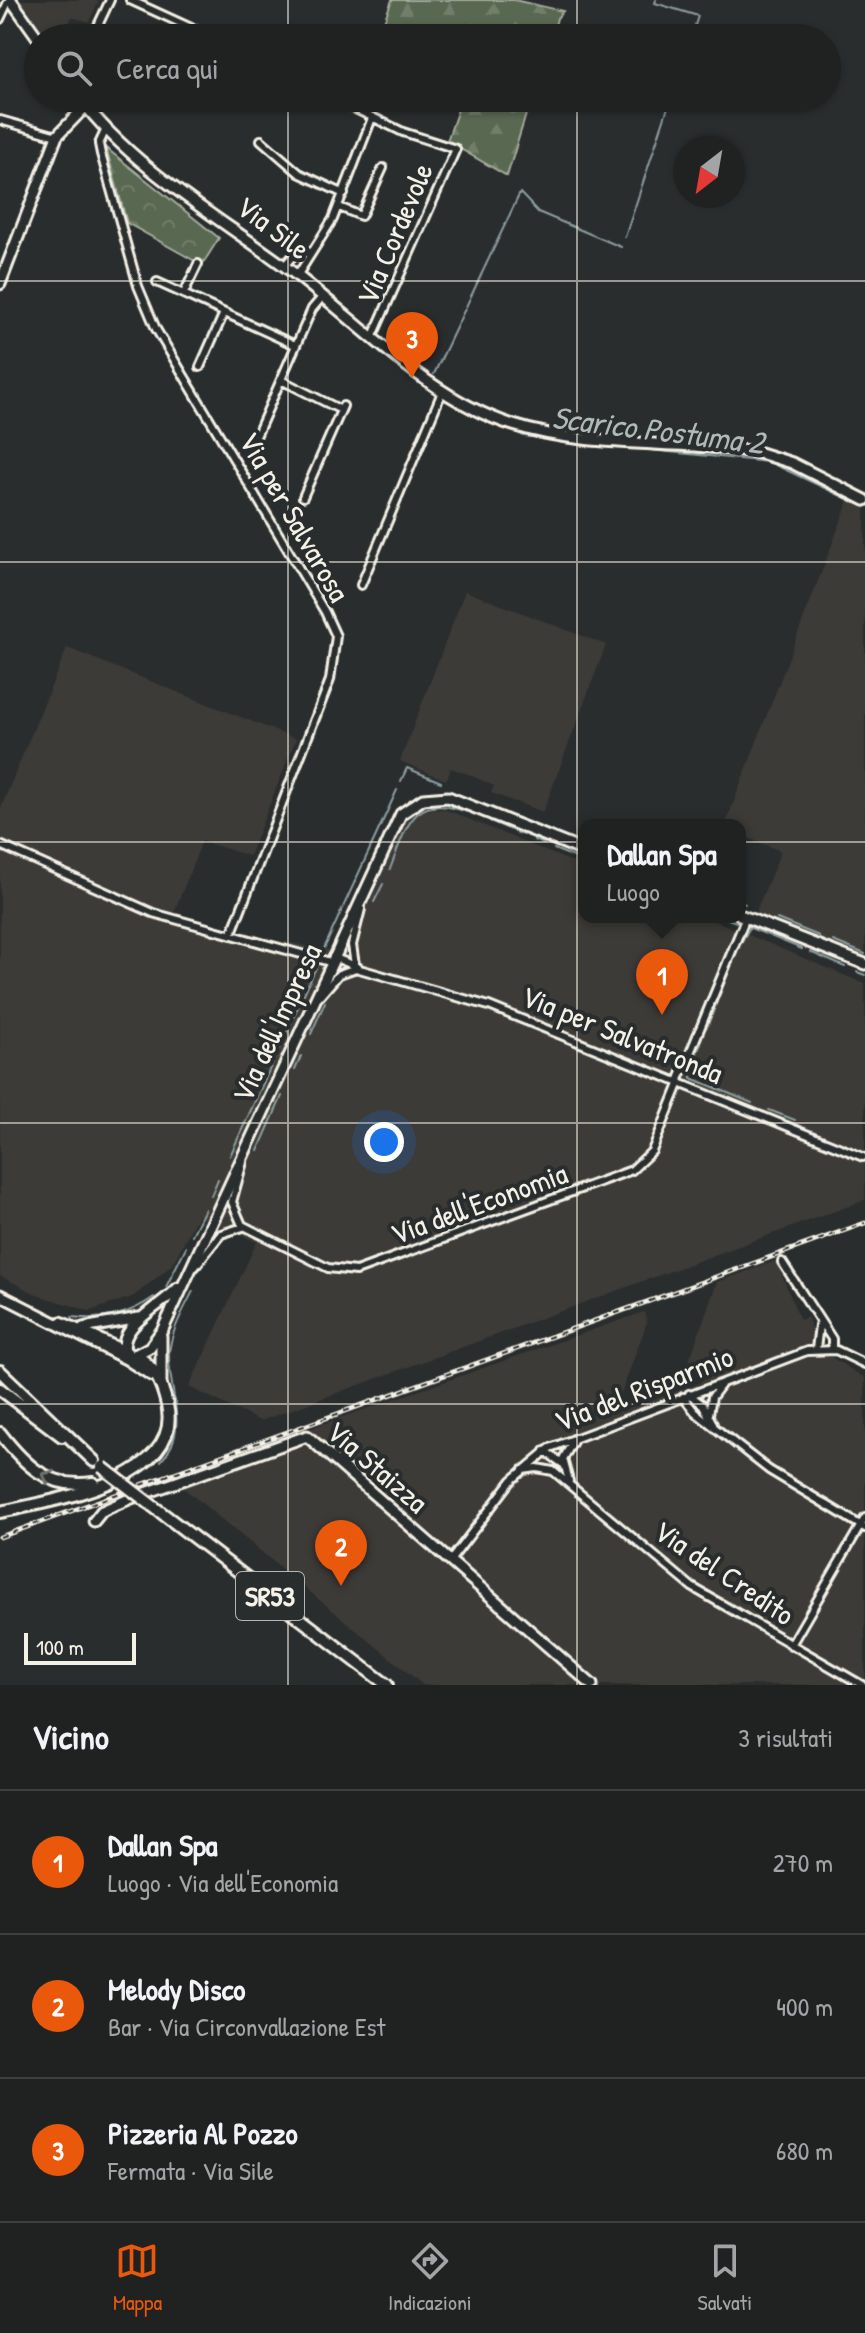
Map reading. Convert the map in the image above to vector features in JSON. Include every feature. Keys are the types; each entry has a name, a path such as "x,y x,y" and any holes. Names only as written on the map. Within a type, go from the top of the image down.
{"main road":[{"path":"0,1512 64,1497 110,1480 148,1462 165,1442 169,1417 161,1386 128,1355"},
{"path":"0,1371 98,1464"},
{"name":"SR53","path":"0,1389 387,1685"},
{"path":"0,1433 26,1464 49,1478 74,1484 110,1480"}],"street":[{"path":"0,19 10,0 28,24"},
{"path":"99,24 110,0"},
{"path":"130,0 182,24"},
{"path":"0,284 57,136 75,112"},
{"name":"Via Sile","path":"92,112 106,129 151,168 323,296 442,392 491,417 557,436 718,448 770,456 865,500"},
{"path":"297,276 339,207 372,118 360,112"},
{"name":"Via Cordevole","path":"372,118 456,149 373,336"},
{"path":"0,120 57,136"},
{"name":"Via per Salvarosa","path":"106,129 99,144 104,166 138,286 156,329 285,541 336,636 330,680 231,935"},
{"path":"261,140 299,173 344,194"},
{"path":"339,207 361,216 383,168"},
{"path":"284,266 292,257 315,249"},
{"path":"184,293 198,264"},
{"path":"157,282 295,345"},
{"path":"254,441 295,345 323,296"},
{"path":"200,367 224,313"},
{"path":"281,380 342,408 303,497"},
{"path":"361,585 442,392"},
{"name":"Via dell'Impresa","path":"128,1355 150,1347 163,1329 398,818 413,804 430,797 459,800 578,849"},
{"name":"Via per Salvatronda","path":"0,845 153,913 332,960 341,966 489,1006 863,1157"},
{"path":"309,1007 338,975 356,968 352,943 365,887"},
{"path":"746,917 865,966"},
{"name":"Via dell'Economia","path":"246,1228 337,1271 373,1266 635,1169 652,1151 740,923"},
{"path":"245,1150 232,1202 236,1218 246,1228"},
{"path":"183,1282 219,1236 231,1229 246,1228"},
{"path":"782,1262 832,1341 832,1349"},
{"name":"Via dell'Impresa","path":"146,1315 183,1282"},
{"path":"0,1295 128,1355 128,1331 146,1315"},
{"path":"46,1318 69,1327 100,1327 146,1315"},
{"path":"818,1322 816,1349 832,1349 865,1364"},
{"name":"Via dell'Impresa","path":"161,1386 163,1329"},
{"name":"Via del Risparmio","path":"450,1561 520,1472 545,1451 578,1435 816,1349"},
{"path":"709,1416 714,1394 727,1380"},
{"path":"686,1396 701,1402 715,1427"},
{"path":"686,1396 695,1412 778,1477 863,1527"},
{"path":"545,1451 563,1464 566,1449 578,1435"},
{"name":"Via Staizza","path":"94,1521 102,1511 129,1499 306,1436 592,1685"},
{"path":"545,1451 546,1462 553,1471"},
{"name":"Via del Credito","path":"563,1464 571,1484"},
{"path":"520,1472 534,1468 553,1471"},
{"name":"Via del Credito","path":"553,1471 692,1587 862,1685"},
{"path":"791,1645 863,1527 865,1518"}],"shaded area":[{"path":"19,0 99,0 89,22 72,17 68,24 35,24"},
{"path":"849,500 865,508 865,956 755,914 781,851 746,837 746,819 727,819"},
{"path":"465,591 606,645 543,812 491,793 494,786 468,774 451,768 446,780 400,761"},
{"path":"67,648 296,739 249,856 202,841 173,915 221,930 338,952 397,825 419,811 444,809 578,865 578,923 720,923 865,984 865,1200 260,1421 189,1387 257,1242 198,1215 172,1265 134,1296 90,1311 40,1296 0,1276 0,810"},
{"path":"776,1261 800,1320 808,1317 818,1356 831,1357 865,1378 865,1685 423,1685 180,1485 263,1455 294,1434 644,1312 647,1322 614,1413 700,1383 695,1363 689,1361 717,1282"}],"green space":[{"path":"392,0 514,0 563,11 556,24 383,24"},
{"path":"457,112 527,112 507,176 447,141"},
{"path":"106,148 219,238 202,265 127,223"}],"waterway":[{"name":"Scarico Postuma 2","path":"656,0 655,3 698,16 695,24"},
{"name":"Scarico Postuma 2","path":"625,237 666,112"},
{"name":"Scarico Postuma 2","path":"434,374 520,193 538,212 621,247"},
{"name":"Scarico Postuma 2","path":"445,400 524,436 603,445"},
{"name":"Scarico Postuma 2","path":"609,446 769,462 865,507"},
{"path":"401,781 407,768 441,782"},
{"path":"322,953 397,790"},
{"path":"390,869 407,827 423,810 434,806 467,812"},
{"path":"490,821 523,835"},
{"path":"534,840 544,844"},
{"path":"554,849 578,859"},
{"path":"374,902 383,884"},
{"path":"777,919 819,936"},
{"path":"748,927 802,949"},
{"path":"738,948 749,929"},
{"path":"833,941 865,954"},
{"path":"810,952 845,967"},
{"path":"707,1027 734,959"},
{"path":"230,1156 318,963"},
{"path":"857,972 865,975"},
{"path":"311,1034 325,1002"},
{"path":"701,1043 691,1067 692,1078 752,1103"},
{"path":"295,1070 301,1056"},
{"path":"258,1151 282,1096"},
{"path":"769,1110 795,1120"},
{"path":"211,1196 218,1179"},
{"path":"192,1235 205,1209"},
{"path":"166,1287 186,1247"},
{"path":"161,1461 175,1436 176,1410 170,1346 193,1291"},
{"path":"72,1317 116,1315 154,1297"}],"railway":[{"path":"141,1485 865,1223"},
{"path":"0,1537 123,1492"}],"place":[{"name":"Pizzeria Al Pozzo","path":"412,378"},
{"name":"Dallan Spa","path":"662,1015"},
{"name":"Melody Disco","path":"341,1586"}]}
